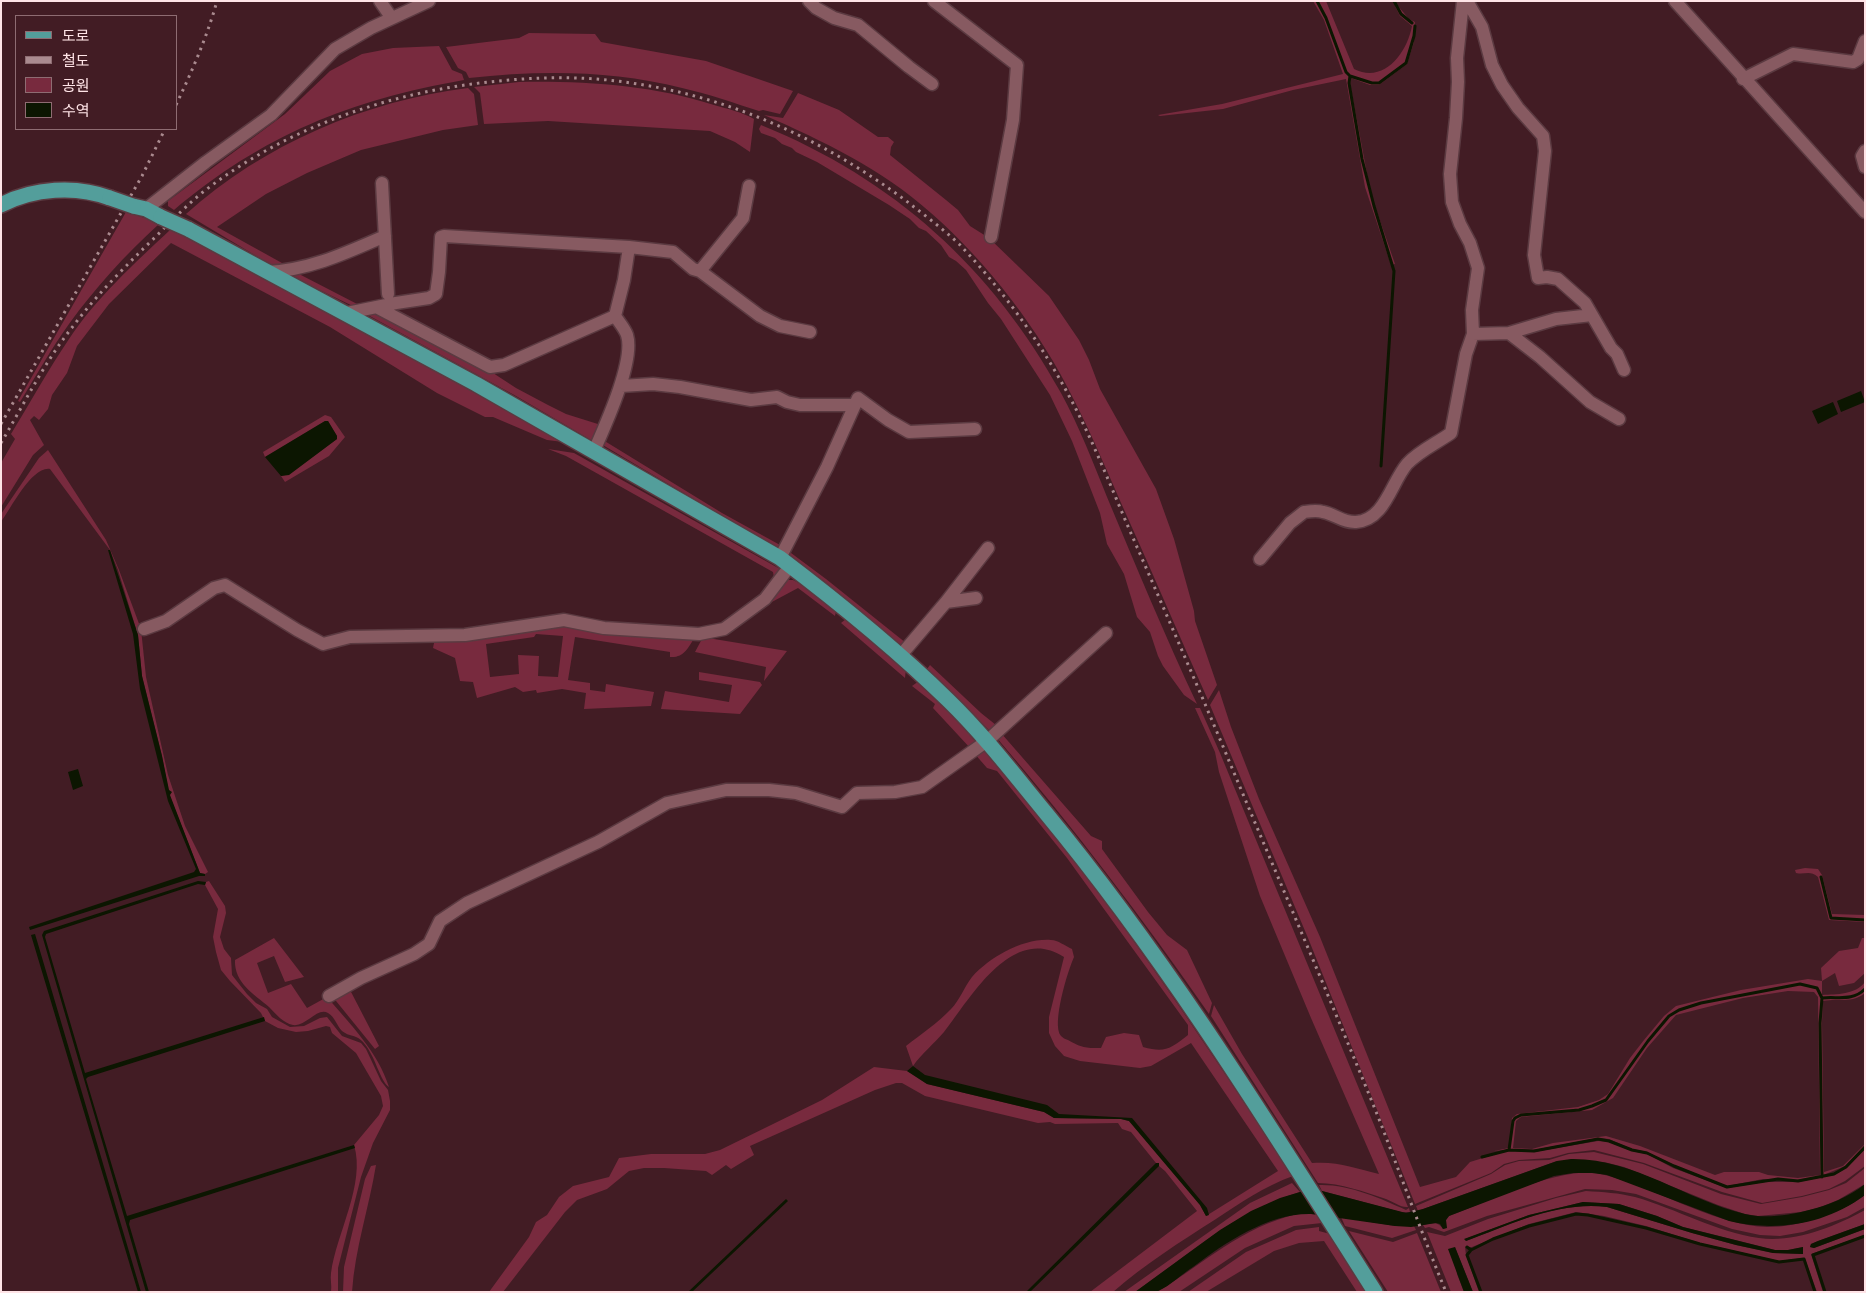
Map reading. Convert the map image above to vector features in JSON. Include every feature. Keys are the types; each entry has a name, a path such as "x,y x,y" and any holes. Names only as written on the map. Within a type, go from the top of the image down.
{"main road":[{"path":"1,205 30,194 50,191 85,192 97,193 161,216 347,313 476,384 785,562 818,586 900,655 949,701 987,741 1078,851 1151,950 1229,1062 1375,1292"}],"street":[{"path":"380,1 391,18"},
{"path":"139,207 271,115 335,49 391,18 429,1"},
{"path":"809,1 816,8 834,18 858,25 932,84"},
{"path":"934,1 1017,65 1013,120 991,237"},
{"path":"1260,560 1290,523 1304,512 1325,512 1344,521 1355,522 1369,519 1378,512 1407,465 1451,433 1466,354 1473,334 1472,310 1478,268 1470,242 1460,224 1452,202 1450,174 1456,109 1457,58 1463,1"},
{"path":"1467,1 1482,27 1492,65 1502,85 1528,120 1543,136 1545,151 1534,255 1538,278 1558,279 1584,302 1611,348 1617,354 1624,370"},
{"path":"1675,1 1863,209"},
{"path":"1744,79 1793,54 1853,62 1858,59 1865,41"},
{"path":"1865,151 1862,156 1865,167"},
{"path":"382,183 388,294"},
{"path":"700,271 743,218 749,186"},
{"path":"267,272 302,268 326,261 385,236"},
{"path":"347,313 430,298 436,294 440,272 441,238 444,236 628,247 673,252 693,269 700,271 760,316 780,326 810,332"},
{"path":"594,451 621,386 628,354 628,336 615,316 624,280 628,247"},
{"path":"378,308 490,367 504,365 615,316"},
{"path":"1473,334 1509,333 1556,319 1592,315"},
{"path":"1509,333 1540,357 1590,402 1619,419"},
{"path":"621,386 653,384 751,400 777,398 800,405 855,405"},
{"path":"144,628 166,621 214,588 225,585 323,644 350,637 465,635 564,620 604,628 699,634 724,629 765,600 785,562 858,398 888,420 909,432 975,429"},
{"path":"900,655 946,602 988,548"},
{"path":"946,602 976,598"},
{"path":"329,996 361,978 414,954 429,944 440,921 467,902 598,842 667,803 726,790 769,790 796,793 842,807 858,793 895,792 922,787 987,741 1106,633"}],"green space":[{"path":"1313,1 1326,1 1354,69 1365,73 1384,69 1392,63 1405,46 1412,26 1400,16 1395,6 1398,8 1398,6 1409,19 1415,22 1414,42 1407,64 1379,85 1370,85 1351,78 1350,83 1368,179 1375,206 1395,264 1391,265 1365,187 1346,79 1293,90 1223,109 1158,115 1222,104 1343,74 1324,20"},
{"path":"529,33 595,34 601,42 706,61 793,91 780,114 763,110 759,111 692,90 629,78 576,73 549,73 469,78 466,72 458,68 446,47 519,38"},
{"path":"439,46 452,70 462,74 464,80 383,98 310,124 275,141 241,161 207,184 174,210 168,206 168,201 285,114 330,71 362,54 393,48"},
{"path":"519,82 569,82 642,89 690,98 745,114 754,119 750,152 735,142 710,131 548,121 484,124 480,93 474,87"},
{"path":"468,88 474,94 478,125 443,130 361,150 307,173 266,194 217,227 282,263 300,266 273,266 186,214 216,189 248,167 282,147 318,130 354,115 391,103"},
{"path":"798,93 839,110 878,137 888,137 894,142 890,155 958,210 970,226 989,238 1049,296 1079,340 1100,389 1156,489 1174,539 1194,611 1195,621 1217,685 1208,700 1088,428 1061,374 1046,349 993,276 952,233 912,197 851,157 764,115 783,118"},
{"path":"761,125 809,147 854,172 896,201 935,232 971,268 1004,306 1034,348 1074,418 1151,601 1197,704 1184,695 1163,666 1150,632 1137,617 1124,574 1107,544 1100,513 1072,441 1050,395 1001,319 966,270 949,257 941,245 926,231 919,228 910,219 817,162 782,144 775,138 761,133 759,129"},
{"path":"126,212 159,224 123,259 89,297 56,343 20,402 18,401"},
{"path":"171,229 330,312 563,442 547,440 493,417 485,417 437,393 330,327 171,243 109,304 77,346 67,373 52,395 48,409 39,420 34,416 30,420 44,445 33,455 1,507 1,463 15,439 11,434 46,375 91,309"},
{"path":"299,274 361,306 357,308 288,275"},
{"path":"378,310 548,405 566,414 601,425 596,443 516,396 366,314"},
{"path":"325,415 331,417 345,437 329,456 285,482 281,476 289,474 337,439 328,421 265,457 263,452"},
{"path":"603,440 722,513 780,545 778,549 601,444"},
{"path":"548,449 574,453 780,569 777,577 757,601 724,625 759,597 774,578 773,572 566,456"},
{"path":"48,450 106,540 119,570 141,629 146,677 168,775 185,826 208,872 205,874 200,873 169,794 162,756 142,676 138,635 110,550 50,469 36,474 29,481 1,522 1,514 39,458"},
{"path":"787,550 906,643 903,647 824,581 785,553"},
{"path":"787,580 799,583 836,611 835,616 798,588 770,603 779,588"},
{"path":"846,619 906,668 905,678 841,623"},
{"path":"564,622 695,637 682,654 670,657 670,652 575,637 568,680 590,683 590,690 605,692 606,684 654,692 651,706 584,709 586,693 562,689 537,693 536,690 523,692 515,687 477,698 473,682 460,681 455,658 433,648 435,638","holes":["536,634 563,636 558,677 538,676 539,656 518,655 519,674 490,677 486,644 534,637"]},
{"path":"703,637 787,651 764,681 766,667 695,652"},
{"path":"930,665 996,725 990,731 927,669"},
{"path":"699,672 760,682 762,685 740,714 661,709 665,691 729,702 732,685 699,680"},
{"path":"919,681 942,703 978,744 971,749 933,708 935,704 912,686"},
{"path":"1219,690 1259,799 1320,937 1420,1187 1456,1177 1470,1162 1496,1154 1509,1151 1534,1152 1598,1141 1609,1142 1632,1151 1647,1154 1673,1168 1727,1188 1765,1182 1798,1182 1834,1175 1846,1168 1865,1149 1865,1166 1845,1181 1829,1189 1762,1203 1722,1192 1644,1163 1594,1150 1568,1153 1550,1158 1519,1160 1504,1164 1491,1173 1415,1204 1308,938 1210,705"},
{"path":"1195,708 1200,708 1220,753 1408,1207 1403,1207 1386,1199 1352,1188 1318,1183 1211,1016 1214,1005 1242,1054 1312,1163 1338,1164 1379,1174 1260,896 1219,772 1215,752"},
{"path":"1001,733 1091,836 1102,841 1102,849 1148,912 1167,935 1187,950 1212,1003 1209,1014 1106,873 996,737"},
{"path":"982,748 1066,850 1106,903 1182,1011 1293,1176 1263,1190 1234,1207 1163,1254 1113,1292 1090,1292 1197,1211 1159,1166 1159,1163 1156,1163 1131,1132 1122,1129 1118,1123 1038,1123 925,1096 902,1083 896,1083 875,1090 750,1146 754,1155 731,1169 726,1165 712,1175 706,1171 664,1168 644,1168 629,1171 607,1189 577,1200 565,1212 503,1292 489,1292 529,1237 536,1222 547,1215 559,1197 573,1186 609,1177 619,1158 651,1154 705,1154 720,1150 822,1100 874,1067 907,1071 927,1084 1044,1112 1054,1118 1121,1119 1129,1121 1200,1205 1206,1216 1278,1171 1191,1043 1151,1066 1140,1068 1080,1061 1064,1056 1055,1046 1049,1033 1049,1017 1064,957 1045,949 1027,950 1010,957 994,969 944,1032 913,1066 906,1046 951,1009 969,981 979,970 1008,950 1040,940 1059,942 1072,949 1074,957 1059,1010 1058,1030 1063,1038 1084,1047 1101,1048 1106,1037 1124,1033 1139,1035 1143,1047 1162,1050 1172,1047 1188,1035 1188,1025 1067,858 997,771 987,768 974,753"},
{"path":"1805,868 1818,869 1822,875 1832,914 1865,915 1865,922 1829,920 1818,877 1810,873 1796,873 1795,870"},
{"path":"209,881 225,906 226,913 220,937 224,949 231,958 232,975 247,994 256,1003 267,1009 272,1017 290,1027 304,1026 320,1018 327,1017 342,1036 361,1043 366,1049 381,1081 388,1090 390,1110 373,1143 361,1177 338,1268 338,1292 331,1292 331,1275 356,1176 357,1160 354,1145 379,1115 383,1106 381,1096 356,1053 332,1033 330,1027 326,1026 296,1032 278,1028 265,1021 261,1013 221,970 213,937 218,909 205,885"},
{"path":"274,938 304,977 285,982 274,956 257,963 268,993 291,984 307,1008 327,997 371,1051 389,1087 386,1085 365,1044 359,1038 342,1031 328,1013 320,1013 298,1025 289,1024 241,982 235,960"},
{"path":"1862,938 1865,938 1865,973 1854,983 1839,986 1835,973 1822,981 1821,968 1839,951 1858,948"},
{"path":"1808,979 1822,981 1822,995 1851,992 1865,982 1865,993 1860,996 1850,1000 1823,1001 1824,1172 1843,1166 1865,1144 1845,1166 1821,1176 1797,1180 1763,1179 1727,1186 1647,1152 1632,1149 1609,1139 1598,1138 1533,1150 1494,1151 1509,1148 1512,1118 1517,1114 1578,1107 1599,1100 1608,1094 1630,1058 1664,1016 1676,1006 1741,990","holes":["1788,991 1814,992 1818,997 1820,1175 1798,1178 1768,1175 1759,1172 1724,1172 1715,1175 1640,1146 1606,1136 1553,1143 1532,1149 1513,1148 1516,1121 1521,1117 1592,1110 1613,1098 1647,1048 1676,1015 1743,998"]},
{"path":"349,988 379,1046 375,1049 332,996"},
{"path":"1594,1152 1643,1164 1721,1194 1761,1204 1829,1190 1846,1183 1865,1168 1865,1184 1838,1200 1818,1208 1801,1212 1758,1216 1745,1214 1718,1205 1624,1167 1604,1162 1557,1161 1418,1211 1416,1206 1491,1174 1505,1165 1519,1161 1549,1160 1569,1154"},
{"path":"376,1165 359,1244 352,1292 343,1292 344,1267 365,1179 371,1166"},
{"path":"1592,1172 1614,1177 1702,1212 1745,1225 1767,1227 1798,1223 1842,1209 1865,1195 1865,1207 1847,1217 1803,1232 1780,1236 1760,1235 1732,1229 1636,1194 1612,1190 1585,1189 1487,1216 1444,1232 1429,1227 1425,1228 1423,1225 1437,1224 1443,1229 1446,1228 1446,1220 1449,1216 1519,1188 1574,1173"},
{"path":"1292,1183 1300,1192 1276,1200 1233,1222 1135,1292 1124,1292 1250,1203"},
{"path":"1319,1185 1352,1189 1406,1210 1409,1208 1410,1212 1401,1212 1322,1191"},
{"path":"1586,1191 1629,1196 1651,1202 1727,1231 1772,1239 1800,1236 1827,1228 1865,1210 1865,1224 1818,1241 1811,1244 1810,1247 1814,1248 1865,1229 1865,1235 1811,1254 1823,1292 1817,1292 1804,1258 1779,1261 1700,1243 1646,1226 1604,1216 1576,1212 1529,1224 1472,1247 1465,1247 1479,1292 1473,1292 1455,1247 1457,1274 1464,1292 1451,1292 1427,1232 1445,1236 1488,1219 1556,1198","holes":["1583,1202 1619,1204 1657,1216 1683,1227 1775,1250 1803,1247 1803,1254 1773,1253 1736,1245 1607,1207 1589,1206 1571,1207 1535,1215 1466,1241 1465,1239 1529,1215"]},
{"path":"1297,1214 1316,1214 1322,1223 1294,1226 1245,1248 1179,1292 1157,1292 1241,1237 1277,1220"},
{"path":"1341,1217 1395,1226 1414,1226 1416,1230 1392,1238 1345,1226"},
{"path":"1319,1227 1319,1231 1330,1234 1367,1292 1357,1292 1324,1241 1299,1243 1274,1251 1206,1292 1188,1292 1246,1252 1296,1230"},
{"path":"1349,1231 1393,1242 1417,1233 1441,1292 1388,1292"}],"water":[{"path":"1861,391 1865,402 1841,412 1837,401"},
{"path":"1833,402 1838,414 1818,424 1812,411"},
{"path":"328,421 337,439 289,475 281,476 265,457"},
{"path":"108,550 110,550 138,635 142,676 169,790 172,792 170,795 200,873 205,874 205,876 199,876 30,930 29,927 194,872 196,869 168,801 140,689 133,634"},
{"path":"78,769 83,786 73,790 68,772"},
{"path":"198,881 206,882 205,885 198,884 46,934 45,937 85,1073 264,1017 265,1021 86,1079 127,1216 354,1145 355,1148 130,1220 129,1224 149,1292 146,1292 42,935 44,931"},
{"path":"35,934 141,1292 138,1292 31,935"},
{"path":"913,1066 925,1075 1047,1105 1059,1114 1132,1118 1207,1208 1209,1215 1206,1216 1200,1205 1129,1121 1121,1119 1054,1118 1044,1112 927,1084 907,1071"},
{"path":"1571,1159 1616,1165 1638,1172 1723,1208 1753,1215 1786,1215 1802,1212 1846,1197 1865,1184 1865,1195 1850,1205 1817,1219 1782,1226 1764,1226 1729,1221 1607,1175 1573,1173 1554,1176 1449,1216 1446,1220 1447,1228 1443,1229 1440,1224 1436,1223 1411,1227 1395,1226 1311,1214 1279,1218 1234,1239 1162,1289 1153,1292 1135,1292 1220,1230 1251,1211 1280,1198 1300,1192 1322,1191 1406,1213 1423,1209 1557,1161"},
{"path":"1156,1163 1159,1163 1159,1166 1030,1292 1026,1292"},
{"path":"786,1199 788,1201 692,1292 688,1292"},
{"path":"1583,1202 1619,1204 1657,1216 1683,1227 1775,1250 1803,1247 1803,1254 1773,1253 1736,1245 1607,1207 1589,1206 1552,1211 1466,1241 1464,1239 1529,1215"},
{"path":"1865,1224 1865,1229 1814,1248 1810,1247 1811,1244 1818,1241"},
{"path":"1455,1247 1473,1292 1464,1292 1448,1249"}],"waterway":[{"path":"1317,1 1326,18 1346,72 1350,76 1349,83 1362,159 1394,271 1381,466"},
{"path":"1394,1 1401,14 1412,23"},
{"path":"1350,76 1372,83 1379,83 1406,63 1415,26"},
{"path":"1821,877 1831,918 1865,920"},
{"path":"1509,1150 1515,1118 1521,1115 1579,1110 1606,1100 1648,1041 1669,1016 1679,1010 1701,1003 1800,984 1817,988 1822,998"},
{"path":"1822,1177 1820,1023 1822,998 1855,996 1865,989"},
{"path":"1482,1157 1509,1150 1534,1151 1598,1139 1647,1153 1727,1187 1778,1179 1798,1181 1834,1174 1846,1167 1865,1147"},
{"path":"1471,1250 1493,1239 1529,1226 1576,1214 1588,1215 1779,1262 1804,1259 1815,1292"},
{"path":"1825,1292 1813,1255 1865,1236"},
{"path":"1467,1247 1471,1250 1467,1255 1481,1292"}],"railway":[{"path":"178,101 199,54 217,1"},
{"path":"1,443 63,339 99,295 188,205 234,170 266,150 300,133 370,106 406,96 480,83 537,78 612,80 668,90 740,110 775,124 842,158 905,200 959,244 990,278 1032,334 1068,394 1085,427 1211,717 1321,978 1379,1119 1446,1292"},
{"path":"1,424 142,176 165,130"}]}
